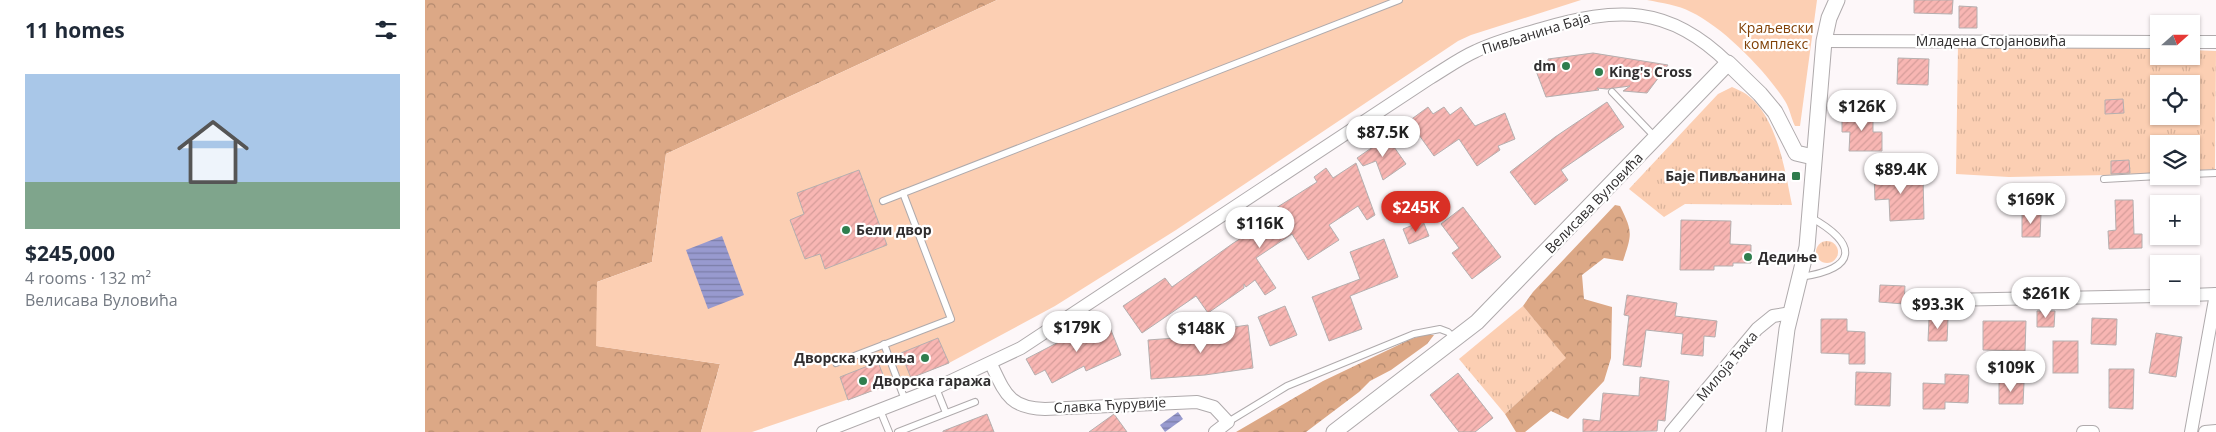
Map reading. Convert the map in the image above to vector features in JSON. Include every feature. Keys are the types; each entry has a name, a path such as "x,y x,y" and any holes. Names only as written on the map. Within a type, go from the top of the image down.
{"street":[{"path":"1773,432 1791,314 1807,247 1824,41 1829,18 1837,0"},
{"name":"Пивљанина Баја","path":"823,432 991,364 1030,343 1430,78 1483,48 1579,18 1602,14 1625,14 1657,19 1689,32 1708,44 1760,94 1775,112 1796,153 1813,158"},
{"name":"Младена Стојановића","path":"1824,41 2150,42"},
{"path":"2200,42 2216,42"},
{"name":"Велисава Вуловића","path":"1333,432 1456,340 1497,303 1728,63"},
{"path":"2191,432 2216,294 2200,295"},
{"path":"1946,300 2150,296"},
{"name":"Милоја Ђака","path":"1671,432 1757,329 1773,316 1791,314"},
{"name":"Славка Ћурувије","path":"991,364 1002,388 1011,400 1027,407 1045,409 1197,402 1214,407 1228,422"},
{"path":"1215,432 1228,422"},
{"path":"2205,432 2216,431"},
{"path":"2083,432 2093,432"}],"lane":[{"path":"883,201 1399,0"},
{"path":"1612,92 1656,138"},
{"path":"2200,174 2216,173"},
{"path":"2104,179 2150,176"},
{"path":"835,363 951,319 903,193"},
{"path":"1800,277 1834,270 1845,256 1844,245 1835,234 1809,216"},
{"path":"1228,422 1287,386 1414,334 1440,330 1448,332 1456,340"},
{"path":"884,344 905,400"},
{"path":"935,388 946,413"},
{"path":"898,432 975,402"},
{"path":"880,410 889,432"}],"green space":[{"path":"425,0 997,0 666,154 652,262 597,282 597,346 720,364 701,432 425,432"},
{"path":"997,0 1581,0 1471,35 1458,41 1176,230 1055,306 949,363 911,378 752,432 701,432 720,364 596,346 597,282 652,262 666,154"},
{"name":"Краљевски комплекс","path":"1647,0 1817,0 1800,126 1795,126 1785,101 1767,77 1743,51 1717,28 1686,10 1670,4"},
{"path":"1958,45 2150,49 2150,65 2200,65 2200,50 2216,51 2215,169 2200,170 2200,135 2150,135 2150,174 2009,177 1956,174"},
{"path":"1732,87 1744,93 1757,104 1765,116 1783,160 1792,205 1685,204 1664,217 1629,189 1718,94"},
{"path":"1615,205 1620,206 1630,233 1623,261 1604,258 1582,275 1584,299 1612,307 1611,358 1604,381 1568,419 1551,411 1525,432 1516,432 1505,414 1566,358 1523,306 1533,292"},
{"path":"1827,241 1835,244 1838,252 1835,260 1827,263 1819,260 1816,252 1819,244"},
{"path":"1523,306 1567,358 1505,414 1459,359"},
{"path":"1424,335 1434,335 1427,344 1391,370 1370,381 1359,392 1306,432 1236,432 1323,381 1411,339"}],"water":[{"path":"722,236 744,295 708,309 686,250"},
{"path":"1178,412 1183,419 1165,432 1160,425"}],"building":[{"path":"1914,0 1953,0 1952,14 1914,13"},
{"path":"1959,6 1977,7 1977,28 1959,28"},
{"name":"King's Cross","path":"1593,53 1668,65 1647,93 1623,91 1630,86 1607,89 1597,88 1599,90 1546,97 1533,63"},
{"path":"1898,58 1929,59 1928,85 1897,84"},
{"path":"2123,99 2124,113 2105,114 2105,100"},
{"path":"1607,102 1624,127 1561,170 1568,180 1535,205 1510,172 1555,137"},
{"path":"1428,107 1433,114 1444,107 1450,115 1461,107 1475,126 1505,113 1515,139 1498,146 1500,150 1477,166 1459,139 1434,156 1409,121"},
{"path":"1842,113 1873,113 1873,132 1882,132 1882,151 1849,151 1850,132 1842,132"},
{"path":"1387,137 1406,164 1383,180 1376,161 1363,166 1357,158"},
{"path":"2129,160 2130,173 2111,174 2111,161"},
{"path":"1356,163 1375,215 1367,220 1358,206 1329,225 1339,240 1308,260 1292,234 1256,258 1276,288 1265,295 1255,280 1246,287 1244,284 1244,288 1208,313 1196,296 1142,333 1123,306 1165,278 1172,287 1279,213 1276,208 1317,182 1314,177 1326,168 1333,178"},
{"name":"Бели двор","path":"859,170 887,245 825,269 820,254 805,259 790,220 804,214 797,193"},
{"path":"1910,172 1910,177 1923,177 1924,219 1890,221 1889,199 1875,200 1874,173"},
{"path":"2115,200 2133,200 2134,234 2142,234 2142,248 2109,249 2108,231 2116,230"},
{"path":"1463,207 1501,257 1472,279 1452,253 1459,248 1441,224"},
{"path":"2022,213 2041,214 2040,237 2022,237"},
{"path":"1681,220 1731,221 1730,244 1751,245 1751,263 1733,263 1733,266 1714,266 1714,270 1680,270"},
{"path":"1423,221 1429,236 1409,244 1403,229"},
{"path":"1384,239 1398,277 1350,296 1362,329 1329,341 1312,297 1360,279 1350,252"},
{"path":"1880,285 1905,286 1904,304 1879,302"},
{"path":"1627,295 1677,303 1675,316 1717,321 1715,337 1704,336 1703,356 1681,354 1683,334 1646,330 1641,367 1623,365 1629,316 1624,315"},
{"path":"1285,306 1297,335 1270,346 1258,317"},
{"path":"2037,311 2055,311 2054,327 2037,327"},
{"path":"2092,318 2117,319 2116,345 2091,344"},
{"path":"1821,319 1847,319 1847,331 1865,332 1865,364 1849,364 1849,354 1821,353"},
{"path":"1929,319 1948,319 1947,341 1928,341"},
{"path":"1107,320 1121,355 1086,371 1084,366 1052,383 1045,370 1035,375 1026,359 1076,333"},
{"path":"1983,321 2026,321 2025,351 1983,350"},
{"path":"1248,325 1253,368 1205,375 1151,379 1148,340 1215,335 1234,327"},
{"path":"2156,333 2182,337 2176,377 2149,373"},
{"name":"Дворска кухиња","path":"938,338 949,363 911,378 901,353"},
{"path":"2053,341 2078,341 2078,373 2053,373"},
{"name":"Дворска гаража","path":"878,362 887,385 848,400 840,377"},
{"path":"2109,369 2134,369 2133,409 2109,408"},
{"path":"1856,372 1891,373 1890,406 1855,405"},
{"path":"1458,373 1493,418 1475,432 1459,432 1430,395"},
{"path":"1945,374 1969,375 1968,403 1945,402 1945,409 1923,409 1923,383 1945,384"},
{"path":"1640,377 1669,381 1665,421 1658,420 1657,431 1583,432 1583,419 1600,421 1603,393 1639,396"},
{"path":"1999,382 2024,383 2023,404 1999,404"},
{"path":"987,414 994,432 943,432 943,431"},
{"path":"1114,414 1127,432 1089,432"}],"place":[{"name":"dm","path":"1566,66"},
{"name":"King's Cross","path":"1599,72"},
{"name":"Баје Пивљанина","path":"1796,176"},
{"name":"Бели двор","path":"846,230"},
{"name":"Дедиње","path":"1748,257"},
{"name":"Дворска кухиња","path":"925,358"},
{"name":"Дворска гаража","path":"863,381"}]}
